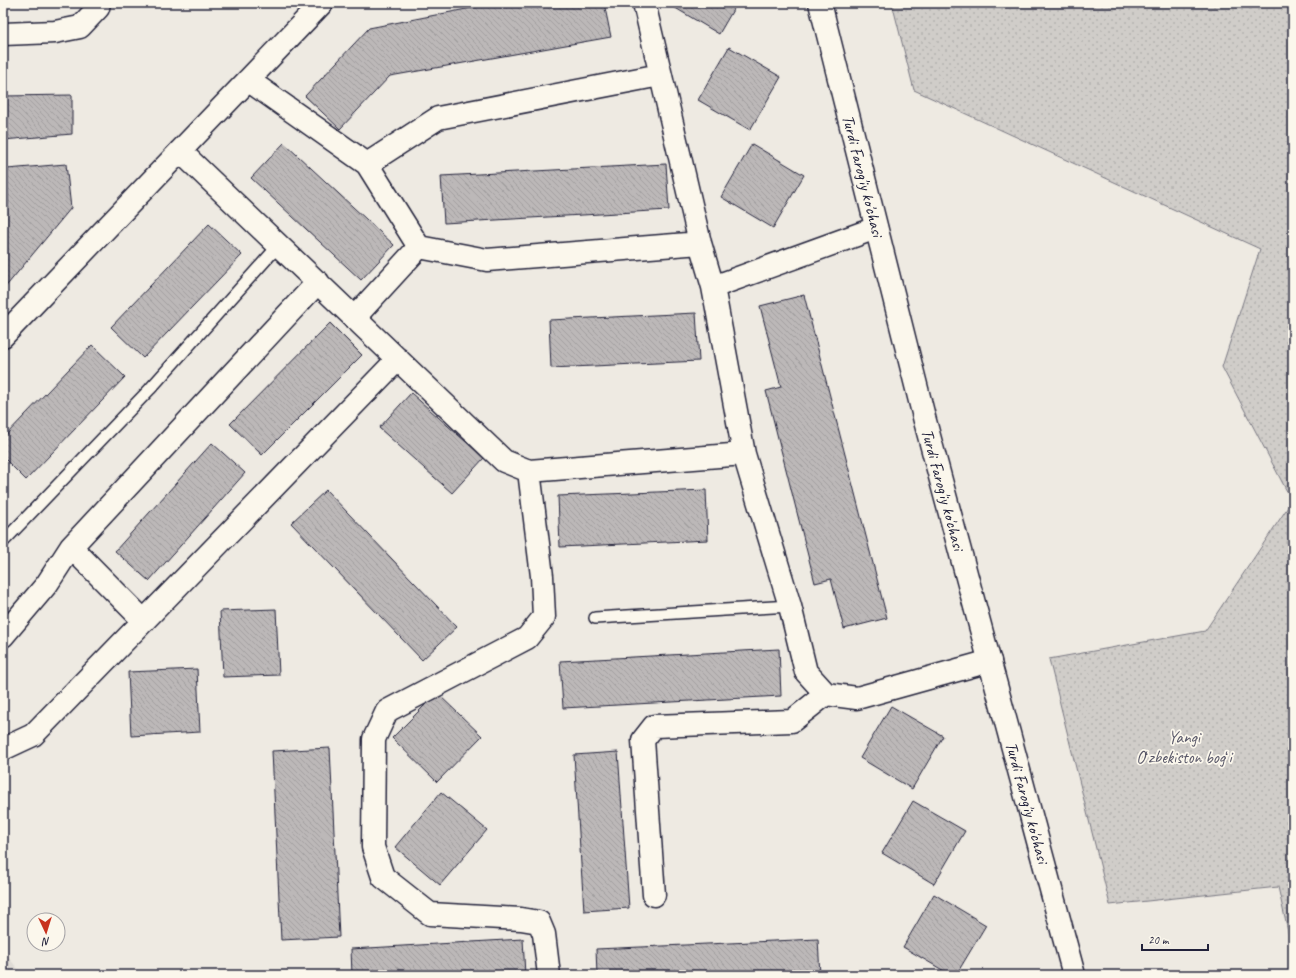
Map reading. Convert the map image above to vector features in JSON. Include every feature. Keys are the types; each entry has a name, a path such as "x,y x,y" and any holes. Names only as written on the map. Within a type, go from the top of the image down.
{"street":[{"path":"3,34 55,32 80,27 98,8 99,3"},
{"path":"3,336 322,3"},
{"path":"644,3 700,243 713,287 744,454 790,606 806,672 826,694 857,698 990,661"},
{"name":"Turdi Farog'iy ko'chasi","path":"820,3 925,422 1074,975"},
{"path":"367,164 438,118 660,75"},
{"path":"248,80 367,164 419,247 487,260 700,243"},
{"path":"180,151 504,460 529,471 744,454"},
{"path":"713,287 876,228"},
{"path":"354,318 419,247"},
{"path":"3,636 47,584 71,547 318,282"},
{"path":"3,749 34,735 398,359"},
{"path":"529,471 542,576 544,617 528,638 386,711 374,739 373,847 383,877 430,914 522,919 539,922 544,934 549,975"},
{"path":"71,547 144,621"},
{"path":"654,895 643,740 654,726 792,721 826,694"}],"lane":[{"path":"3,542 150,389 279,245"},
{"path":"595,618 790,606"}],"shaded area":[{"path":"3,951 23,975 3,975"}],"green space":[{"name":"Yangi Oʻzbekiston bogʻi","path":"892,3 1293,3 1293,954 1278,887 1110,905 1049,659 1205,631 1292,501 1222,367 1260,249 914,90"}],"building":[{"path":"497,3 604,3 611,37 390,76 340,129 305,96 369,28"},
{"path":"667,3 737,3 719,34"},
{"path":"729,47 781,77 750,130 698,100"},
{"path":"72,95 72,134 3,140 3,96"},
{"path":"284,143 394,245 361,280 251,178"},
{"path":"752,144 804,175 773,228 721,197"},
{"path":"66,164 71,208 3,290 3,211 8,205 7,169"},
{"path":"666,164 669,210 444,223 441,176"},
{"path":"209,224 242,255 143,358 111,327"},
{"path":"804,295 887,618 844,629 831,579 815,583 766,391 781,387 760,306"},
{"path":"696,313 699,361 551,368 549,320"},
{"path":"330,323 362,355 262,455 230,424"},
{"path":"92,345 125,377 26,480 3,457 3,438"},
{"path":"411,393 484,458 452,493 379,428"},
{"path":"212,443 245,473 149,581 115,551"},
{"path":"326,490 457,627 422,660 291,523"},
{"path":"706,490 708,540 560,547 558,496"},
{"path":"276,609 279,675 223,677 220,611"},
{"path":"779,649 781,696 563,708 560,661"},
{"path":"197,669 200,732 131,736 128,672"},
{"path":"437,693 482,736 437,782 392,738"},
{"path":"891,706 943,736 912,789 860,758"},
{"path":"330,748 339,937 281,940 272,751"},
{"path":"618,752 629,908 584,911 574,755"},
{"path":"441,792 487,830 440,885 395,847"},
{"path":"913,801 965,831 934,884 882,853"},
{"path":"934,894 986,925 956,975 951,975 903,947"},
{"path":"523,939 525,975 352,975 351,949"},
{"path":"818,939 820,975 597,975 596,949"}]}
